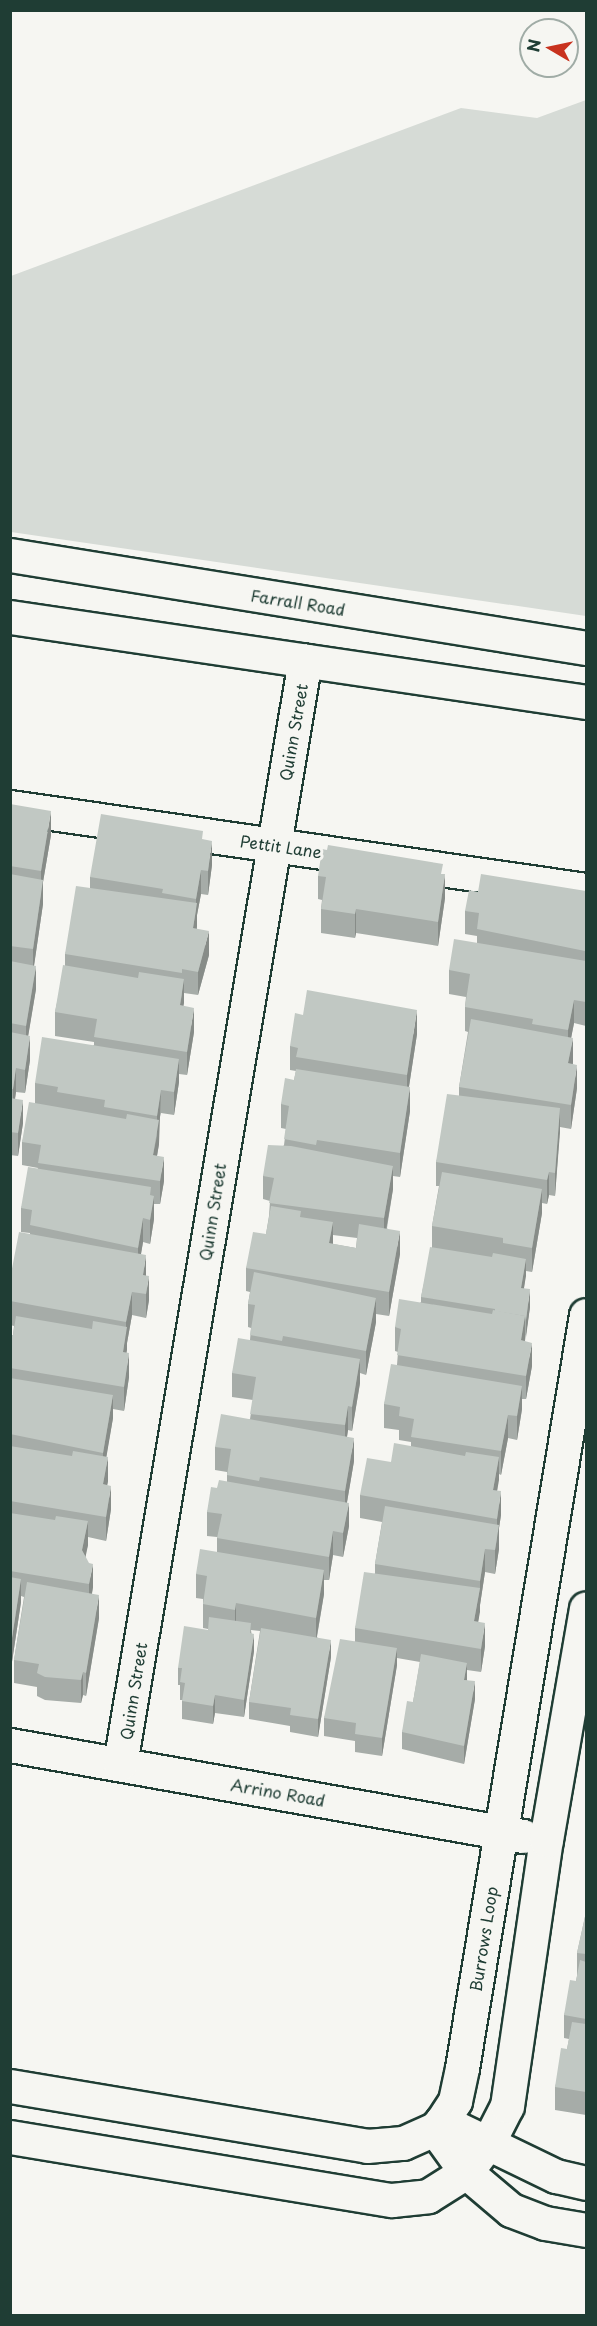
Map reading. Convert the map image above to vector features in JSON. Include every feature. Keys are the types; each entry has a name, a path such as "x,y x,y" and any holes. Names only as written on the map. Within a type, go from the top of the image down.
{"street":[{"name":"Farrall Road","path":"10,555 586,648"},
{"path":"10,617 586,702"},
{"name":"Quinn Street","path":"120,1764 305,660"},
{"name":"Pettit Lane","path":"10,807 586,890"},
{"name":"Burrows Loop","path":"438,2125 455,2101 535,1628 576,1451 586,1315"},
{"path":"10,2137 392,2200 428,2196 466,2172 489,2141 507,2106 546,1840 584,1621 535,1628"},
{"name":"Arrino Road","path":"10,1745 546,1840"},
{"path":"10,2086 367,2146 403,2144 438,2125 489,2141 555,2176 586,2183"},
{"path":"130,2157 139,2108"},
{"path":"438,2125 466,2172 511,2210 544,2223 586,2230"},
{"path":"297,2186 306,2135"}],"shaded area":[{"path":"586,100 586,616 11,532 11,276 461,108 537,118"}],"building":[{"path":"10,804 51,811 41,871 10,866"},
{"path":"101,814 203,831 202,839 212,841 208,871 201,870 196,899 162,893 163,889 90,877"},
{"path":"328,845 443,864 441,874 445,874 438,922 356,909 355,914 321,909 326,877 318,876 322,849 327,850"},
{"path":"10,874 43,880 33,949 10,946"},
{"path":"481,874 586,891 585,951 477,929 479,913 465,911 469,890 478,892"},
{"path":"76,886 197,903 193,928 209,931 198,972 182,969 182,973 65,954"},
{"path":"454,939 586,961 586,1002 574,1000 568,1030 532,1024 533,1019 465,1007 470,974 449,970"},
{"path":"10,961 36,966 26,1026 10,1023"},
{"path":"63,965 138,978 139,972 184,979 180,1005 194,1008 187,1052 94,1037 97,1019 55,1012"},
{"path":"307,990 417,1010 407,1075 296,1057 298,1048 290,1046 295,1013 303,1015"},
{"path":"471,1019 573,1038 568,1063 577,1065 571,1105 459,1087"},
{"path":"10,1032 30,1036 25,1070 16,1068 13,1089 10,1089"},
{"path":"42,1037 179,1059 174,1092 161,1090 157,1116 104,1107 105,1100 57,1092 58,1087 35,1083"},
{"path":"296,1069 410,1087 400,1153 317,1140 316,1145 284,1139 289,1106 281,1104 285,1078 294,1080"},
{"path":"447,1094 560,1108 555,1173 549,1172 547,1180 436,1162"},
{"path":"10,1098 23,1100 18,1133 10,1132"},
{"path":"29,1102 126,1119 127,1114 159,1120 153,1155 164,1157 160,1181 38,1163 41,1145 22,1142"},
{"path":"268,1145 291,1146 393,1166 384,1218 269,1203 274,1178 263,1176"},
{"path":"28,1167 151,1187 150,1195 154,1196 150,1220 143,1218 138,1248 30,1225 32,1210 21,1208"},
{"path":"442,1172 542,1189 532,1248 503,1243 503,1238 432,1226"},
{"path":"271,1206 301,1211 300,1217 333,1222 329,1243 356,1248 359,1224 400,1231 389,1292 246,1268 253,1232 266,1234"},
{"path":"19,1232 146,1255 143,1275 149,1276 146,1294 132,1292 126,1322 10,1301 10,1279"},
{"path":"430,1247 492,1257 493,1253 526,1259 521,1288 530,1289 526,1320 525,1316 495,1311 495,1309 421,1297"},
{"path":"254,1272 376,1298 366,1351 283,1336 282,1341 250,1335 255,1305 248,1304"},
{"path":"399,1299 492,1314 493,1310 525,1316 521,1340 532,1343 526,1376 397,1355 401,1329 395,1327"},
{"path":"16,1316 92,1329 93,1321 127,1327 123,1352 129,1353 124,1387 10,1368 10,1335 13,1335"},
{"path":"238,1338 360,1359 352,1407 348,1406 345,1425 250,1414 256,1377 232,1373"},
{"path":"391,1364 522,1386 517,1416 508,1415 501,1451 411,1437 414,1419 399,1416 400,1407 384,1404"},
{"path":"10,1378 113,1395 103,1453 10,1434"},
{"path":"221,1414 354,1438 345,1491 260,1477 259,1481 227,1475 231,1449 215,1447"},
{"path":"394,1443 465,1456 466,1452 499,1457 493,1490 501,1491 497,1519 360,1495 367,1458 391,1462"},
{"path":"10,1446 72,1456 73,1451 108,1457 103,1484 111,1486 106,1517 10,1501"},
{"path":"219,1480 349,1503 343,1533 333,1531 329,1557 217,1538 222,1514 207,1512 211,1487 217,1488"},
{"path":"385,1506 499,1525 495,1550 485,1549 480,1581 375,1564"},
{"path":"10,1513 55,1520 56,1516 88,1521 82,1550 89,1563 93,1564 89,1584 10,1571"},
{"path":"200,1549 324,1570 316,1618 236,1603 235,1610 203,1604 207,1576 196,1574"},
{"path":"364,1572 480,1588 474,1621 485,1623 481,1649 355,1628"},
{"path":"10,1577 21,1579 10,1651"},
{"path":"27,1582 99,1595 86,1673 83,1672 81,1680 45,1677 37,1673 39,1664 14,1660"},
{"path":"209,1617 251,1623 250,1633 254,1634 244,1700 215,1695 213,1706 182,1701 185,1683 180,1682 182,1668 178,1668 184,1626 208,1630"},
{"path":"261,1628 331,1640 318,1719 290,1715 291,1708 249,1702"},
{"path":"340,1639 397,1648 382,1738 355,1734 356,1723 324,1718"},
{"path":"421,1654 467,1663 464,1680 475,1681 464,1746 402,1732 407,1701 413,1702"},
{"path":"586,1912 586,1954 577,1953"},
{"path":"580,1960 586,1962 586,2019 564,2015 570,1980 576,1981"},
{"path":"572,2022 586,2024 586,2092 555,2087 561,2048 567,2049"}]}
